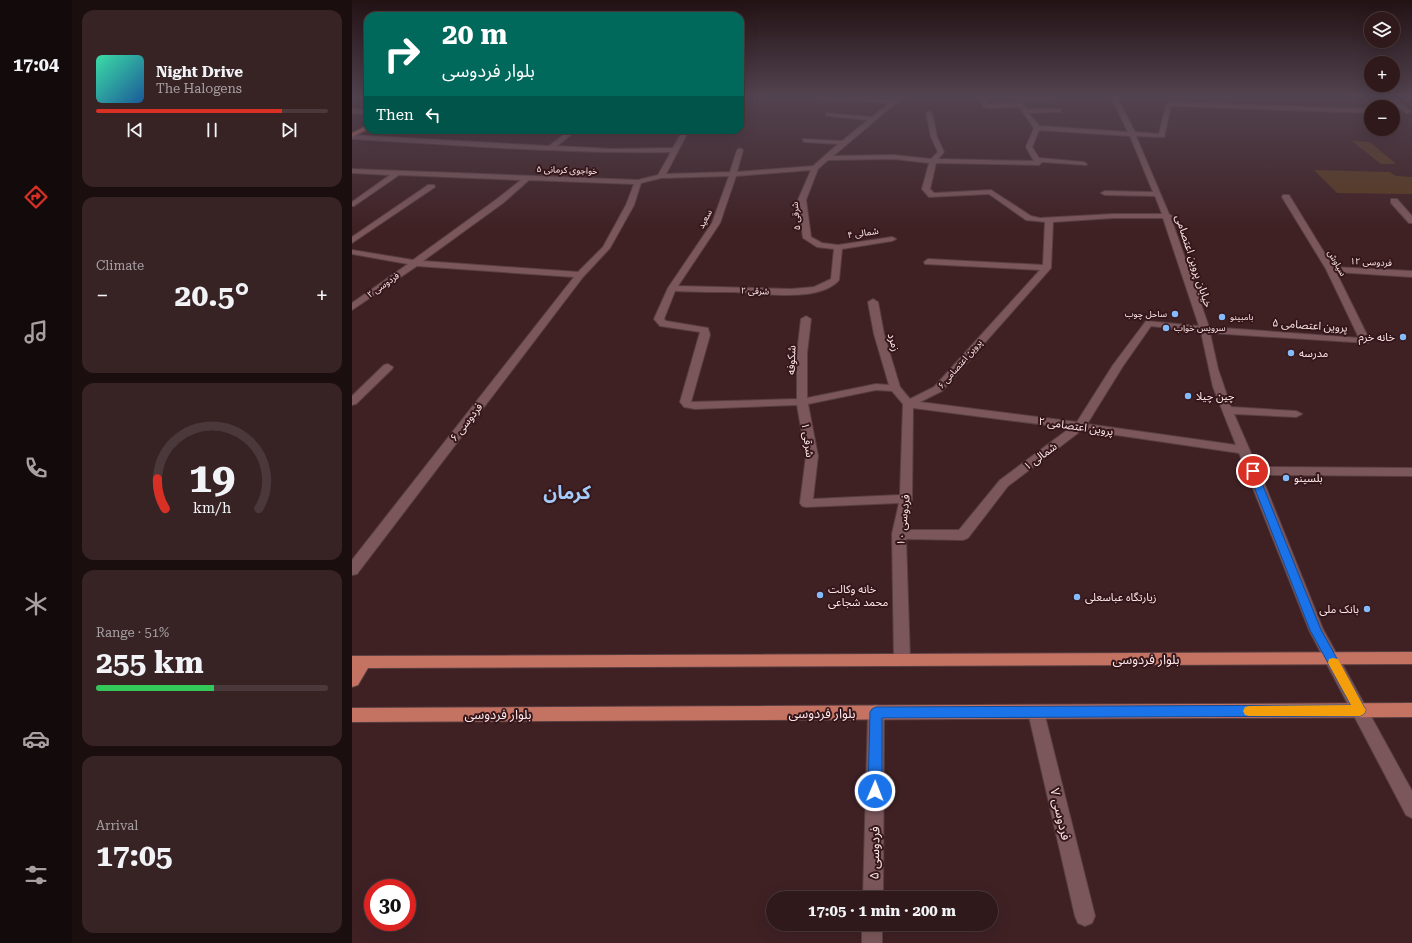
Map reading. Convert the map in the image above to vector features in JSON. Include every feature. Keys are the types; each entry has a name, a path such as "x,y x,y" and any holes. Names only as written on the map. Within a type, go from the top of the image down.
{"main road":[{"name":"بلوار فردوسی","path":"358,662 1412,658"},
{"path":"352,680 358,662"},
{"name":"بلوار فردوسی","path":"352,715 1412,710"}],"street":[{"path":"435,141 612,151 674,150"},
{"path":"550,148 559,141"},
{"path":"661,176 679,141"},
{"path":"818,141 844,143"},
{"name":"شرقی ۵","path":"838,247 820,245 808,238 802,200 815,168 846,141"},
{"path":"936,141 941,152 933,161 926,189 932,195 991,192 1029,218 1040,220 1113,216 1168,216"},
{"path":"827,158 894,157 933,161 1039,163 1029,147 1032,141"},
{"name":"خیابان پروین اعتصامی","path":"1136,141 1168,216 1204,330 1215,375 1243,450 1253,471 1316,630 1412,809"},
{"name":"سعید","path":"740,150 716,223 672,288 659,319 663,324 704,330 705,335 685,402 688,405 802,402"},
{"path":"1037,160 1084,164"},
{"name":"خواجوی کرمانی ۵","path":"352,171 638,182 661,176 733,174 815,168"},
{"path":"354,204 397,173"},
{"name":"فردوسی ۲","path":"352,307 500,201 527,178"},
{"name":"فردوسی ۶","path":"352,570 580,275 606,248 630,205 638,182"},
{"path":"352,241 431,187"},
{"path":"1105,194 1158,194"},
{"name":"سیاوش","path":"1286,197 1330,270 1365,341"},
{"path":"1394,202 1412,221"},
{"path":"928,262 1047,268 1049,220"},
{"name":"شمالی ۴","path":"838,247 892,239"},
{"name":"شرقی ۲","path":"672,288 786,292 820,288 831,284 835,280 838,247"},
{"path":"352,252 415,263 580,275"},
{"name":"پروین اعتصامی ۶","path":"908,404 938,389 1047,268"},
{"name":"فردوسی ۱۲","path":"1330,270 1412,274"},
{"name":"زمرد","path":"873,302 879,334 895,388"},
{"name":"شکوفه","path":"802,402 802,353 806,319"},
{"name":"پروین اعتصامی ۵","path":"1149,323 1204,330 1365,341"},
{"name":"شمالی ۱","path":"899,534 963,535 1004,483 1080,426 1118,365 1149,323"},
{"path":"352,402 388,366"},
{"path":"802,402 876,387 895,388 908,404"},
{"name":"شرقی ۱","path":"802,402 812,456 806,503 906,499"},
{"name":"پروین اعتصامی ۲","path":"908,404 1080,426 1243,450"},
{"name":"فردوسی ۱۰","path":"902,660 899,534 906,499 908,404"},
{"path":"1228,410 1296,414"},
{"path":"1253,471 1412,472"},
{"name":"فردوسی ۵","path":"873,891 876,712"},
{"name":"فردوسی ۷","path":"1036,712 1085,916"},
{"path":"872,931 872,943"}],"shaded area":[{"path":"1352,141 1370,142 1395,163 1381,164"},
{"path":"1314,170 1389,172 1396,176 1412,177 1412,194 1337,193"}],"slow traffic":[{"path":"1249,711 1360,710 1333,663"}],"place":[{"name":"ساحل چوب","path":"1175,314"},
{"name":"بامبینو","path":"1222,317"},
{"name":"سرویس خواب","path":"1166,328"},
{"name":"خانه خرم","path":"1403,337"},
{"name":"مدرسه","path":"1291,353"},
{"name":"چین چیلا","path":"1188,396"},
{"name":"بلسینو","path":"1286,478"},
{"name":"خانه وکالت محمد شجاعی","path":"820,595"},
{"name":"زیارتگاه عباسعلی","path":"1077,597"},
{"name":"بانک ملی","path":"1367,609"}],"district":[{"name":"کرمان","path":"567,492"}],"route":[{"path":"875,791 876,712 1360,710 1316,630 1253,471"}]}
